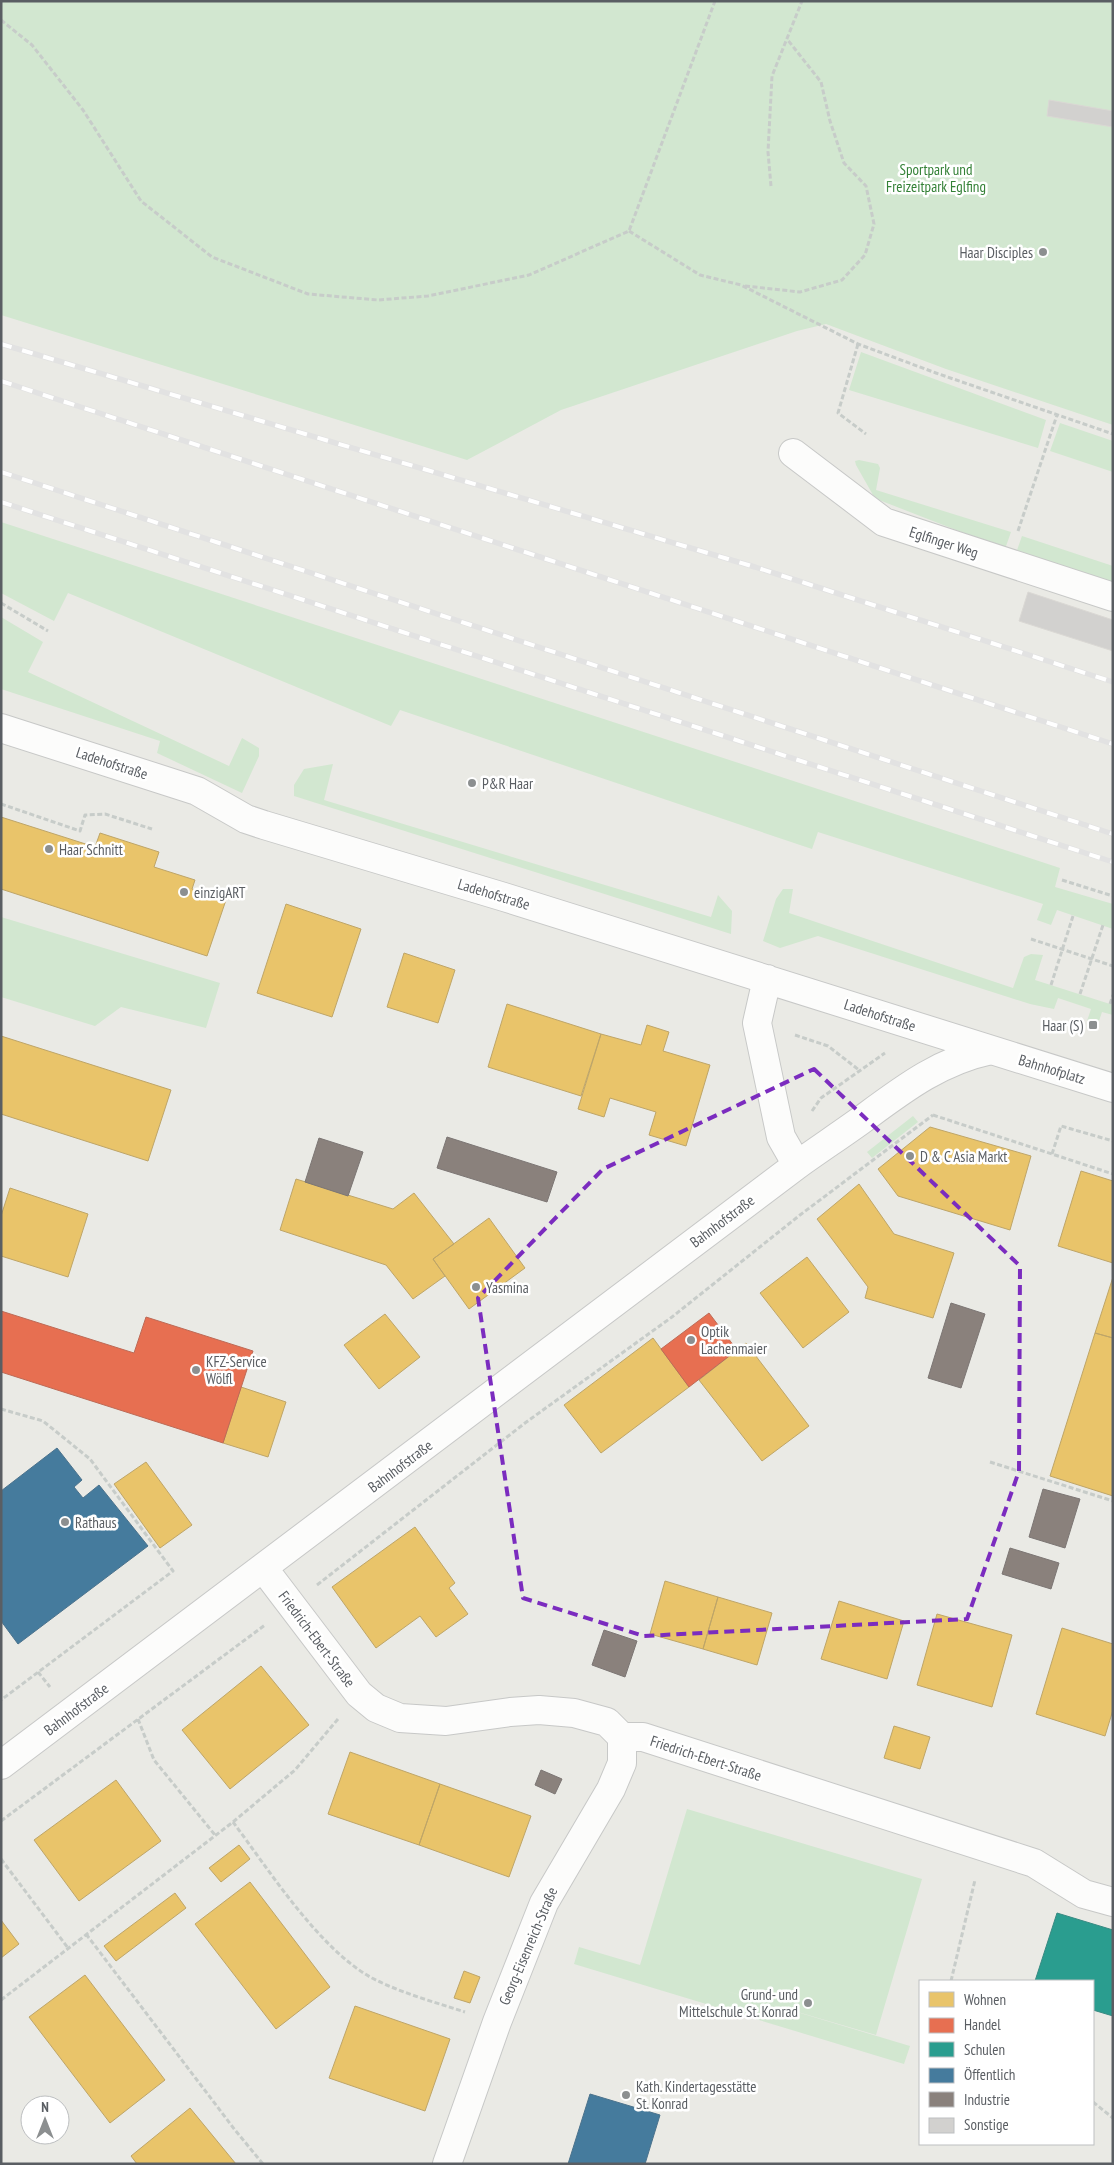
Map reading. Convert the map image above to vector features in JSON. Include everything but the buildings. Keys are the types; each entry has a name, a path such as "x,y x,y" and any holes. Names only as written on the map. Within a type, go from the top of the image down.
{"street":[{"name":"Eglfinger Weg","path":"793,453 884,522 1113,597"},
{"name":"Ladehofstraße","path":"1,728 197,790 246,818 264,825 504,897 991,1050"},
{"path":"767,979 757,1023 781,1137 797,1165"},
{"name":"Bahnhofstraße","path":"1,1765 264,1569 797,1165 903,1090 943,1065 967,1055 991,1050"},
{"name":"Bahnhofplatz","path":"991,1050 1113,1088"},
{"name":"Friedrich-Ebert-Straße","path":"264,1569 359,1694 376,1708 400,1718 446,1721 539,1710 574,1713 607,1722 622,1737 643,1737 1034,1863 1084,1894 1113,1902"},
{"name":"Georg-Eisenreich-Straße","path":"447,2164 497,2022 544,1903 611,1789 622,1763 622,1737"}],"path":[{"path":"1,20 32,46 83,110 141,201 212,257 308,294 378,300 428,296 529,274 629,231 715,1"},
{"path":"771,186 768,152 772,76 802,1"},
{"path":"629,231 700,275 741,285 800,292 842,280 865,255 874,224 866,186 844,163 830,121 821,82 787,39"},
{"path":"741,285 858,344 1113,434"},
{"path":"858,344 838,413 866,434"},
{"path":"1007,563 1034,490 1056,415"},
{"path":"1,603 48,632"},
{"path":"1,804 80,831 86,815 106,814 152,829"},
{"path":"1062,880 1113,896"},
{"path":"1051,985 1073,916"},
{"path":"1080,994 1102,925"},
{"path":"1031,939 1113,966"},
{"path":"1110,1004 1113,995"},
{"path":"808,1116 821,1098 920,1028"},
{"path":"791,1034 828,1046 859,1070"},
{"path":"924,1112 1113,1174"},
{"path":"1,1821 292,1604 525,1423 672,1317 800,1215 933,1115"},
{"path":"1052,1154 1061,1126 1113,1141"},
{"path":"1,1409 43,1421 90,1459 173,1571 1,1700"},
{"path":"990,1462 1113,1500"},
{"path":"1,2000 233,1822 295,1770 359,1694"},
{"path":"138,1719 154,1760 215,1835"},
{"path":"233,1822 303,1915 341,1955 378,1980 408,1994 466,2012"},
{"path":"1,1860 68,1948"},
{"path":"951,1980 972,1892"},
{"path":"86,1934 263,2164"},
{"path":"1094,2103 1113,2118"}],"highlighted area":[{"path":"814,1069 1020,1266 1019,1471 967,1619 644,1636 523,1598 478,1298 603,1169"}],"green space":[{"name":"Sportpark und Freizeitpark Eglfing","path":"1,1 1113,1 1113,425 946,369 826,324 797,331 561,410 467,460 1,315"},
{"path":"861,352 1046,420 1038,448 849,390"},
{"path":"1060,423 1113,441 1113,472 1050,451"},
{"path":"859,460 878,464 880,468 876,490 1011,532 1005,549 879,500 873,495 856,465 855,461"},
{"path":"1,522 1060,868 1055,887 1113,904 1113,929 1057,910 1051,925 1037,920 1043,904 818,832 812,849 400,710 391,726 68,593 54,621 1,593"},
{"path":"1022,536 1113,566 1113,584 1016,553"},
{"path":"1,617 43,642 28,672 229,766 242,738 259,748 259,756 242,793 157,753 160,741 1,689"},
{"path":"333,764 324,800 711,917 718,895 732,911 731,934 294,796 294,785 304,769"},
{"path":"783,889 793,889 789,913 1013,988 1024,957 1031,954 1043,955 1035,980 1113,1005 1113,1015 1102,1012 1098,1024 1087,1021 1091,1009 1058,998 1054,1009 1030,1004 818,936 780,948 763,941 776,899"},
{"path":"1,917 220,983 206,1028 121,1007 95,1026 1,997"},
{"path":"913,1116 918,1122 872,1158 867,1152"},
{"path":"687,1809 922,1879 876,2035 720,1989 910,2046 904,2064 574,1964 579,1947 640,1965"}],"railway":[{"path":"1,344 755,567 1113,682"},
{"path":"1,381 1113,744"},
{"path":"1,472 1113,834"},
{"path":"1,502 1113,862"}],"place":[{"name":"Haar Disciples","path":"1043,252"},
{"name":"P&R Haar","path":"472,783"},
{"name":"Haar Schnitt","path":"49,849"},
{"name":"einzigART","path":"184,892"},
{"name":"Haar (S)","path":"1093,1025"},
{"name":"D & C Asia Markt","path":"910,1156"},
{"name":"Yasmina","path":"476,1287"},
{"name":"Optik Lachenmaier","path":"691,1340"},
{"name":"KFZ-Service Wölfl","path":"196,1370"},
{"name":"Rathaus","path":"65,1522"},
{"name":"Grund- und Mittelschule St. Konrad","path":"808,2003"},
{"name":"Kath. Kindertagesstätte St. Konrad","path":"626,2095"}]}
